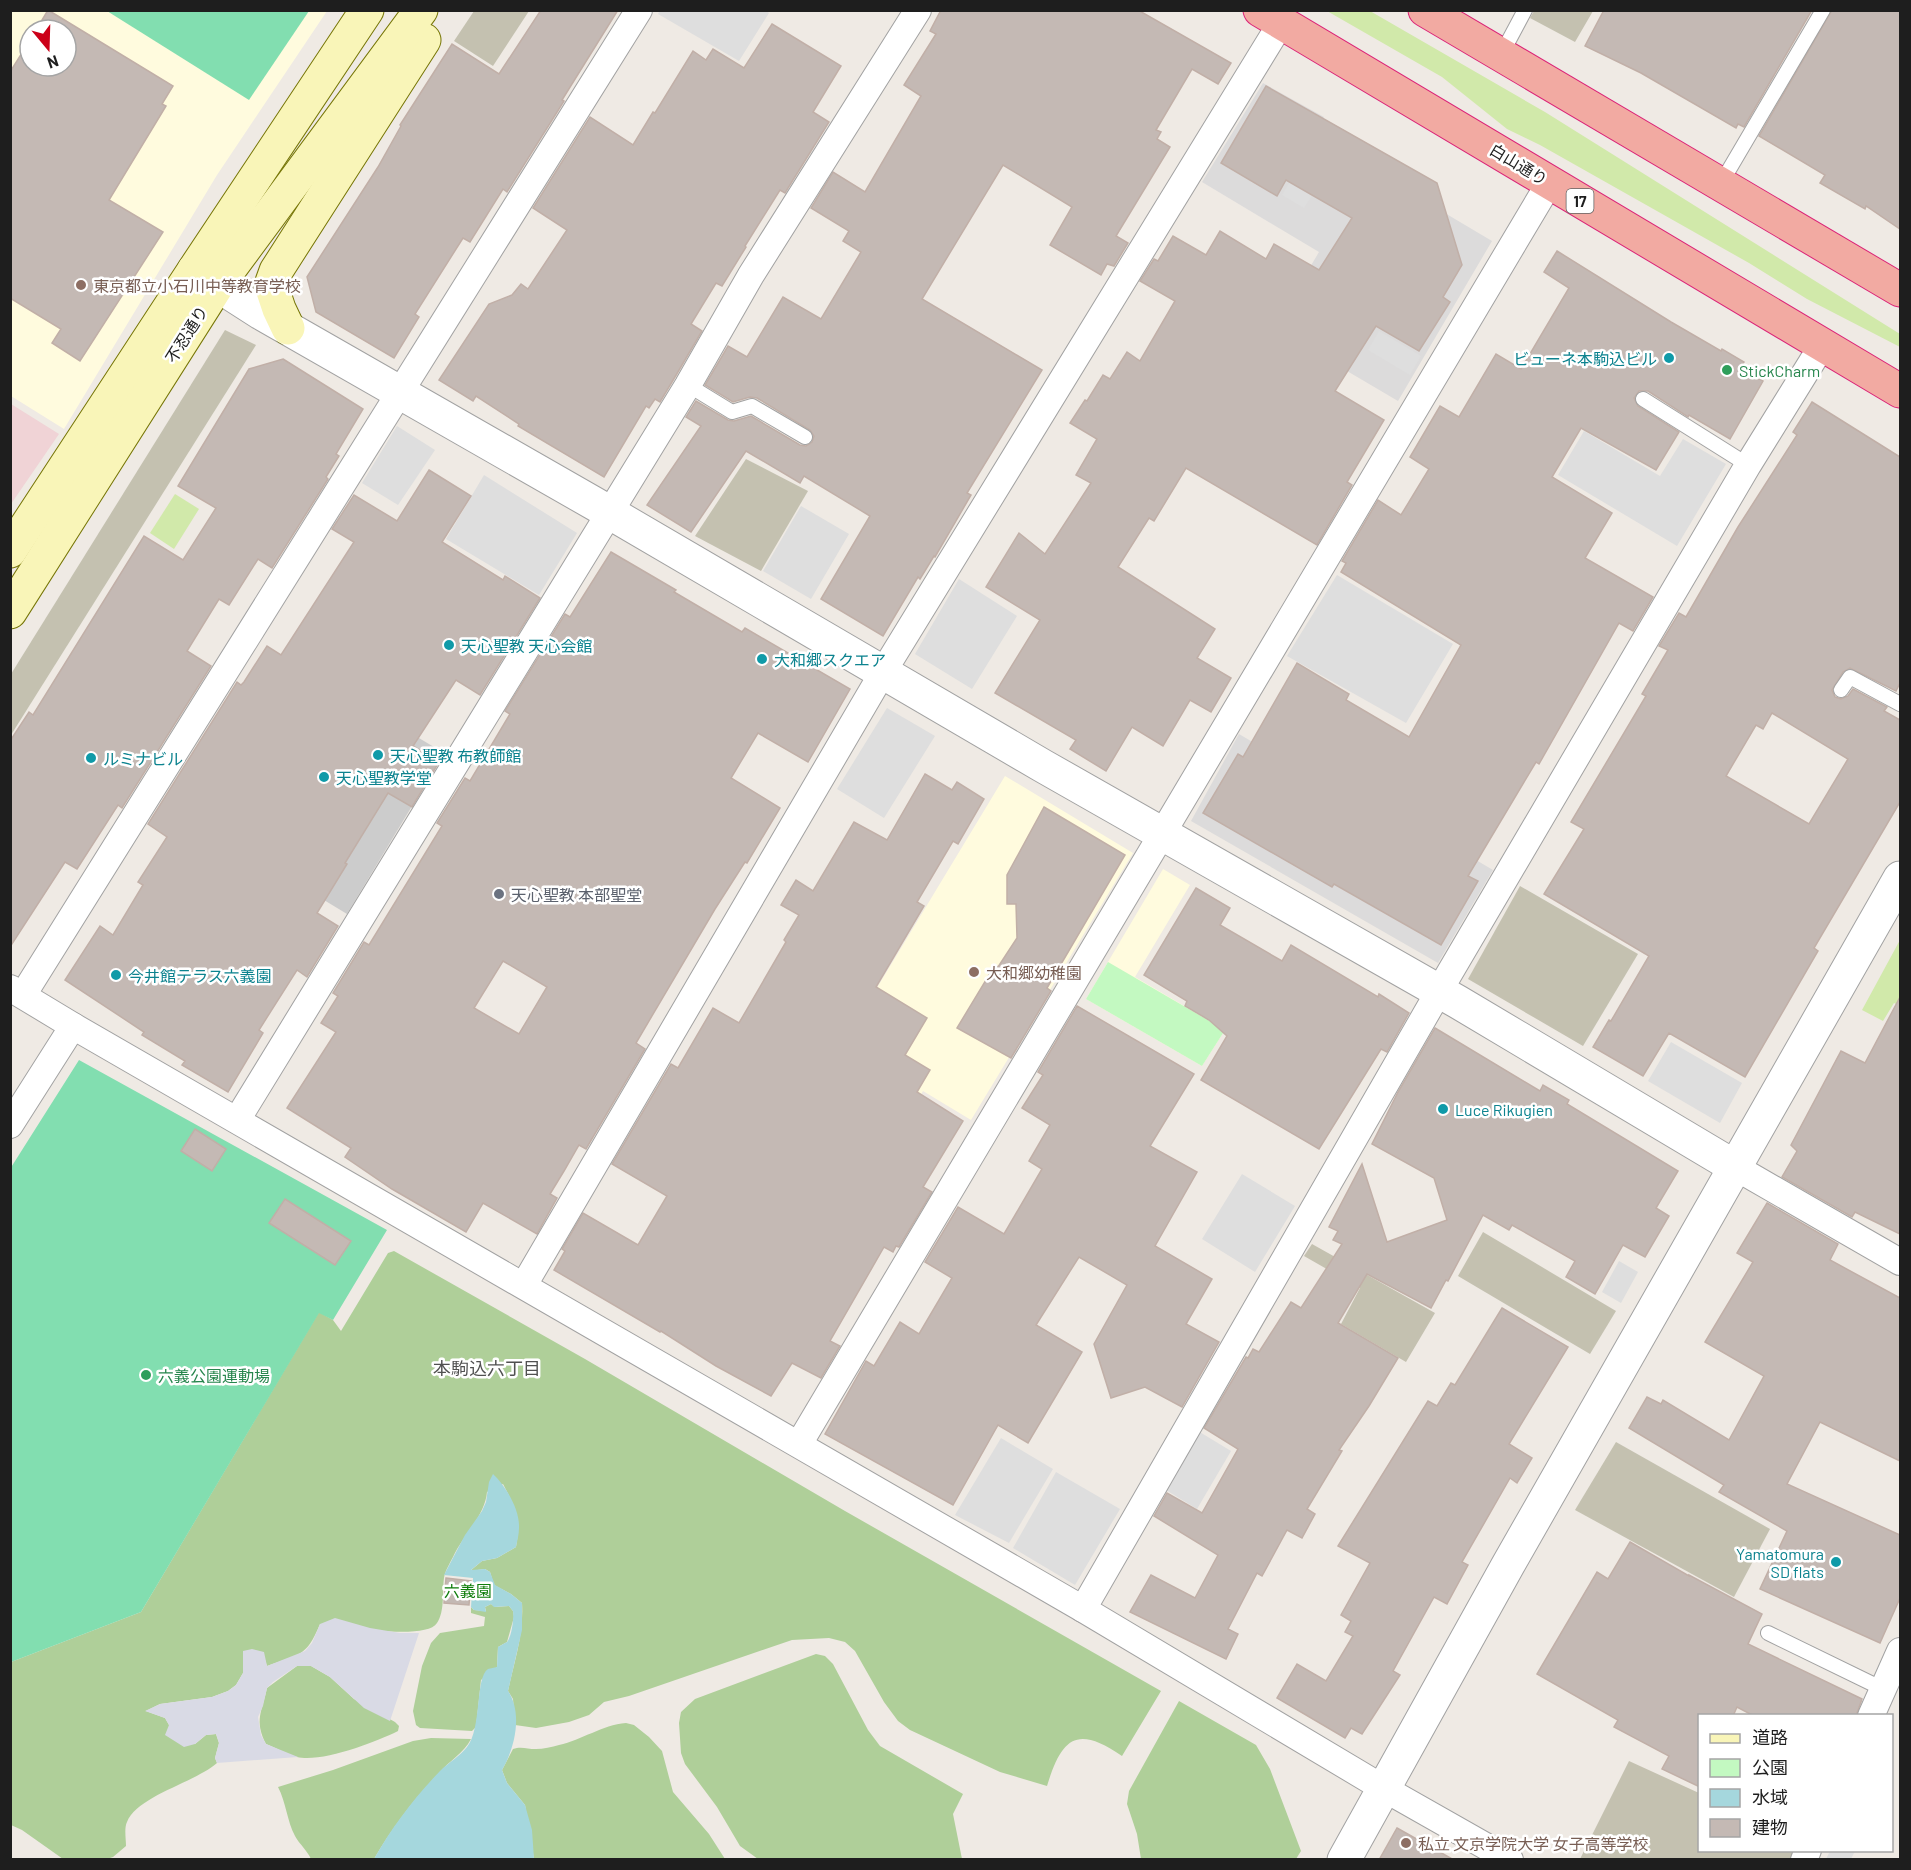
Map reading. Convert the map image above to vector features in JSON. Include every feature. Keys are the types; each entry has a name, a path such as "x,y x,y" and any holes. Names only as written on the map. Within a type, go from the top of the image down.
{"highway":[{"path":"1425,10 1900,290"},
{"name":"白山通り","path":"1271,17 1900,391"}],"main road":[{"name":"不忍通り","path":"10,612 205,278 367,10"},
{"name":"不忍通り","path":"10,551 205,278 421,10"},
{"path":"288,328 279,309 272,285 276,271 442,10"}],"street":[{"path":"639,10 401,393 17,992 1083,1609 1383,1788 1510,1860"},
{"path":"237,1120 688,385 751,275 918,10"},
{"path":"524,1285 883,672 1271,17"},
{"path":"799,1444 1550,182"},
{"path":"205,278 1439,992 1900,1262"},
{"path":"1083,1609 1439,992 1748,465 1823,344"},
{"path":"1344,1860 1508,1565 1900,878"},
{"path":"10,1125 73,1026"},
{"path":"1871,1714 1900,1651"}],"lane":[{"path":"1501,55 1525,10"},
{"path":"1720,185 1823,10"},
{"path":"688,385 732,412 752,406 805,437"},
{"path":"1642,399 1748,465"},
{"path":"1841,690 1850,677 1900,704"},
{"path":"1768,1633 1883,1689"}],"shaded area":[{"path":"660,10 765,10 769,13 739,61 658,14"},
{"path":"1534,10 1593,11 1575,42 1530,18"},
{"name":"東京都立小石川中等教育学校","path":"10,11 327,11 217,175 64,429 11,396"},
{"path":"474,11 529,11 493,66 454,41"},
{"path":"1263,83 1324,117 1295,169 1369,168 1492,241 1398,401 1274,328 1319,252 1202,182"},
{"path":"1295,173 1318,186 1304,208 1282,195"},
{"path":"225,330 256,345 11,735 11,674"},
{"path":"1379,331 1421,356 1410,375 1368,350"},
{"path":"11,404 59,434 11,504"},
{"path":"397,426 435,450 398,505 362,483"},
{"path":"1584,431 1660,476 1683,439 1726,464 1677,546 1558,475"},
{"path":"746,459 808,491 761,571 695,536"},
{"path":"484,475 577,533 539,595 446,539"},
{"path":"801,506 849,534 811,599 763,571"},
{"path":"1337,575 1453,644 1406,723 1287,656"},
{"path":"959,579 1017,616 972,689 915,654"},
{"path":"347,695 444,753 347,914 250,855"},
{"path":"887,708 935,736 884,818 837,789"},
{"path":"1239,734 1358,804 1364,794 1493,870 1438,963 1191,821"},
{"name":"大和郷幼稚園","path":"1005,776 1133,853 971,1120 923,1091 888,1150 808,1102"},
{"name":"大和郷幼稚園","path":"1163,869 1190,885 1135,977 1225,1030 1202,1066 1086,999"},
{"path":"1520,886 1638,954 1583,1046 1468,979"},
{"path":"1671,1042 1742,1083 1720,1123 1648,1081"},
{"path":"1242,1174 1295,1206 1255,1272 1202,1239"},
{"path":"1483,1232 1616,1311 1590,1354 1458,1276"},
{"path":"1312,1244 1435,1313 1406,1362 1341,1324 1360,1288 1304,1256"},
{"path":"1619,1261 1638,1272 1621,1303 1602,1292"},
{"path":"1198,1431 1231,1451 1197,1509 1166,1490"},
{"path":"1001,1438 1053,1469 1009,1543 955,1515"},
{"path":"1616,1442 1770,1529 1734,1597 1575,1510"},
{"path":"1056,1472 1120,1509 1075,1585 1013,1548"},
{"path":"335,1618 370,1628 400,1633 419,1633 390,1721 364,1708 330,1677 311,1666 297,1666 273,1682 267,1688 258,1717 261,1735 266,1744 298,1757 217,1763 215,1758 219,1743 216,1734 206,1735 195,1744 184,1747 165,1735 169,1725 165,1718 145,1711 160,1704 212,1697 228,1691 236,1685 243,1673 243,1651 252,1649 264,1652 267,1666 305,1651 312,1643 320,1624"},
{"path":"1629,1761 1698,1793 1698,1852 1794,1852 1790,1859 1580,1859"},
{"path":"1829,1852 1854,1852 1851,1859 1826,1859"}],"green space":[{"path":"107,11 309,11 249,100"},
{"path":"1327,11 1370,11 1545,112 1900,334 1900,347 1807,299 1749,263 1540,145 1507,129 1442,77"},
{"path":"175,494 199,509 174,549 150,533"},
{"path":"1900,940 1900,1006 1894,1003 1883,1021 1862,1010"},
{"name":"大和郷幼稚園","path":"1108,962 1225,1030 1202,1066 1086,999"},
{"name":"六義公園運動場","path":"79,1060 387,1230 333,1320 319,1313 141,1612 11,1662 10,1169"},
{"path":"394,1251 1161,1691 1122,1756 1106,1746 1082,1739 1073,1741 1065,1747 1047,1786 1000,1772 910,1730 898,1721 884,1702 855,1651 845,1642 829,1638 792,1640 629,1696 604,1702 589,1715 569,1722 536,1728 515,1725 513,1699 508,1691 520,1637 522,1603 494,1585 490,1572 485,1569 470,1571 482,1561 497,1558 516,1547 518,1521 503,1484 487,1492 478,1517 449,1564 444,1578 440,1618 430,1628 401,1632 320,1624 306,1649 267,1666 265,1660 243,1673 236,1685 228,1691 212,1697 160,1704 146,1711 165,1718 169,1725 195,1744 206,1735 216,1734 219,1743 215,1758 217,1763 195,1777 154,1797 133,1813 126,1824 126,1846 113,1857 63,1859 22,1830 11,1825 11,1662 141,1612 319,1312 333,1320 341,1331 388,1253"},
{"path":"491,1604 495,1607 509,1606 514,1617 507,1642 498,1647 497,1667 481,1680 476,1727 472,1731 420,1728 416,1725 413,1711 422,1666 431,1643 440,1633 484,1626 485,1617 471,1613 471,1607 474,1610 486,1611 485,1607"},
{"path":"816,1654 825,1656 833,1664 868,1730 880,1746 963,1794 953,1814 962,1859 758,1859 740,1846 717,1807 685,1764 681,1753 679,1723 681,1712 695,1699"},
{"path":"297,1666 311,1666 330,1677 354,1699 395,1722 399,1726 398,1731 363,1746 320,1757 297,1757 266,1744 260,1722 267,1688"},
{"path":"1179,1701 1256,1745 1270,1769 1301,1851 1296,1859 1141,1859 1137,1834 1127,1804 1129,1791"},
{"path":"626,1723 634,1725 662,1751 673,1792 709,1834 725,1859 534,1859 525,1805 507,1783 502,1770 513,1749 539,1749 553,1746"},
{"path":"431,1738 471,1739 412,1803 374,1859 311,1859 292,1830 278,1787 413,1741"}],"water":[{"path":"493,1474 503,1485 515,1506 519,1521 516,1547 497,1558 482,1561 471,1570 485,1569 490,1572 495,1585 522,1603 522,1630 508,1691 513,1700 516,1730 511,1751 502,1770 507,1783 525,1805 532,1830 534,1859 374,1859 396,1824 421,1792 467,1747 472,1739 481,1682 488,1669 497,1667 498,1647 507,1642 510,1636 513,1611 509,1606 494,1607 491,1604 485,1607 486,1612 474,1610 471,1607 473,1578 444,1575 465,1535 482,1511"}],"building":[{"path":"48,10 61,18 43,18"},
{"path":"541,10 618,10 507,192 503,189 470,242 463,238 415,314 419,317 394,358 316,312 307,277 378,167 400,125 452,44 499,74"},
{"path":"941,10 1138,10 1231,63 1218,84 1192,69 1156,130 1161,132 1157,139 1170,147 1116,236 1128,243 1114,266 1107,264 1101,275 1050,245 1072,207 1003,165 922,299 1042,370 967,493 971,495 935,557 920,579 918,577 883,636 821,599 870,516 804,476 800,483 746,451 691,532 647,505 701,426 686,417 696,401 728,420 734,421 751,416 800,445 806,446 812,442 814,436 810,430 757,398 750,397 733,402 705,385 728,346 747,357 783,297 821,319 861,252 843,241 849,231 811,208 833,172 865,192 921,96 904,85 936,34 930,31"},
{"path":"1604,10 1812,10 1744,127 1738,124 1736,128 1641,73 1585,46"},
{"path":"1832,10 1900,10 1900,229 1866,206 1865,209 1820,183 1825,175 1759,136"},
{"path":"772,24 841,66 813,112 829,122 785,193 780,190 722,286 716,283 691,324 702,331 660,402 655,399 649,408 646,406 604,477 518,426 519,424 476,396 473,401 439,380 489,304 512,295 521,284 528,289 567,230 533,208 590,117 633,145 693,51 706,60 713,49 744,68"},
{"path":"78,28 173,86 162,104 166,106 109,200 163,232 80,361 52,343 61,329 10,298 10,72 18,59 18,78 78,78"},
{"path":"1266,86 1437,183 1462,265 1443,297 1450,302 1419,351 1376,326 1335,391 1384,420 1347,482 1352,485 1317,545 1186,468 1154,521 1149,518 1118,567 1215,629 1197,658 1231,678 1211,712 1190,700 1163,746 1132,727 1106,771 1070,749 1076,740 995,693 1040,620 986,587 1019,533 1045,554 1091,483 1076,475 1097,439 1070,423 1103,375 1110,379 1127,352 1140,361 1175,301 1140,281 1154,259 1158,261 1173,236 1206,255 1220,231 1266,259 1274,244 1319,270 1352,218 1286,180 1277,196 1221,163"},
{"path":"1557,251 1671,322 1744,362 1741,368 1763,381 1730,439 1689,415 1688,417 1648,391 1639,391 1634,398 1638,406 1679,432 1656,470 1581,428 1552,477 1612,513 1585,558 1653,597 1633,631 1619,623 1539,764 1536,762 1468,876 1478,881 1441,945 1334,884 1332,887 1203,813 1238,754 1243,757 1297,663 1349,694 1346,700 1409,737 1461,645 1341,572 1346,563 1342,561 1378,500 1401,515 1429,469 1410,457 1440,406 1459,417 1496,354 1521,369 1569,288 1544,272"},
{"path":"283,359 363,409 336,454 339,456 326,477 328,479 272,568 258,559 229,605 219,599 187,651 211,666 122,808 118,805 77,869 65,862 10,947 10,741 29,712 33,715 144,536 183,560 216,508 178,486 249,369"},
{"path":"1812,402 1900,457 1900,683 1896,691 1850,668 1843,672 1832,690 1835,697 1841,699 1848,696 1853,689 1887,707 1884,711 1900,720 1900,802 1814,948 1818,951 1745,1077 1669,1033 1643,1076 1593,1047 1649,956 1544,894 1584,829 1571,822 1646,696 1642,694 1668,650 1659,646 1679,613 1686,617 1738,527 1797,435 1793,432","holes":["1772,713 1848,759 1809,824 1726,776 1756,725 1763,729"]},
{"path":"429,470 471,496 442,542 503,580 505,576 540,598 480,695 456,680 413,746 439,762 412,807 388,793 317,913 338,926 307,977 297,970 259,1030 263,1033 228,1092 182,1065 185,1061 142,1035 144,1032 65,980 100,926 113,935 143,885 138,882 167,837 148,824 237,682 241,685 244,682 267,646 281,655 354,542 332,529 354,495 397,521"},
{"path":"611,552 742,632 745,628 850,689 808,762 758,733 731,778 780,808 747,863 745,862 715,909 636,1043 645,1049 586,1149 579,1145 550,1194 557,1198 537,1234 483,1203 466,1232 392,1189 345,1157 351,1148 287,1108 336,1032 321,1023 338,996 333,993 364,942 369,945 442,826 437,823 465,778 470,781 510,714 505,711 565,614 570,617","holes":["503,961 547,987 519,1034 474,1008"]},
{"path":"925,774 952,790 957,782 984,799 958,844 953,841 917,902 924,906 876,987 927,1018 905,1055 930,1070 917,1092 963,1121 923,1187 932,1192 899,1247 896,1246 893,1252 884,1247 830,1341 840,1346 821,1378 792,1363 771,1396 554,1270 565,1251 562,1249 583,1213 638,1245 667,1196 612,1164 671,1064 678,1068 713,1008 739,1023 799,915 781,905 796,880 813,891 854,822 887,840"},
{"path":"1044,807 1125,855 1047,988 1051,991 1011,1058 957,1028 995,965 998,967 1017,938 1016,904 1007,904 1007,875"},
{"path":"1196,888 1230,908 1220,925 1282,961 1291,945 1409,1013 1387,1052 1381,1049 1319,1149 1201,1080 1227,1036 1209,1020 1185,1006 1187,1001 1144,975"},
{"path":"1900,997 1900,1234 1855,1212 1852,1217 1782,1177 1797,1151 1791,1145 1841,1051 1865,1063"},
{"path":"1077,1006 1194,1074 1150,1146 1197,1172 1155,1246 1212,1279 1186,1324 1219,1342 1182,1407 1145,1387 1111,1398 1094,1344 1127,1285 1079,1257 1036,1325 1082,1352 1028,1443 998,1425 953,1505 825,1434 866,1361 874,1366 900,1322 919,1334 952,1278 925,1262 958,1207 1004,1234 1042,1169 1029,1161 1050,1125 1022,1108 1043,1075 1038,1072"},
{"path":"1435,1028 1540,1091 1543,1085 1569,1100 1567,1104 1678,1171 1656,1208 1669,1216 1645,1257 1623,1245 1595,1294 1566,1277 1575,1261 1512,1225 1509,1230 1483,1215 1431,1308 1367,1274 1338,1323 1398,1358 1339,1450 1342,1451 1307,1509 1315,1514 1302,1538 1287,1530 1262,1576 1257,1573 1228,1629 1238,1634 1226,1659 1130,1612 1151,1575 1195,1598 1218,1555 1154,1516 1167,1493 1202,1513 1238,1449 1204,1428 1246,1357 1248,1358 1253,1349 1259,1352 1291,1302 1301,1308 1342,1244 1333,1240 1338,1231 1329,1227 1362,1164 1387,1242 1447,1220 1434,1178 1372,1144 1398,1092"},
{"path":"195,1129 226,1149 212,1171 181,1151"},
{"path":"285,1199 351,1241 335,1265 269,1223"},
{"path":"1767,1203 1838,1244 1830,1260 1900,1298 1900,1461 1820,1422 1787,1484 1900,1535 1900,1598 1880,1643 1760,1589 1787,1531 1719,1492 1724,1485 1629,1428 1647,1397 1661,1404 1663,1400 1729,1440 1764,1376 1705,1342 1753,1262 1737,1253"},
{"path":"1502,1308 1568,1347 1509,1444 1532,1458 1517,1483 1510,1478 1462,1562 1468,1565 1447,1604 1434,1597 1393,1671 1400,1675 1362,1734 1351,1728 1345,1738 1277,1698 1297,1664 1326,1681 1353,1636 1345,1632 1351,1621 1341,1615 1370,1563 1338,1546 1428,1401 1437,1406 1451,1383 1455,1385"},
{"path":"1630,1542 1762,1614 1748,1644 1862,1699 1857,1714 1750,1714 1737,1707 1734,1714 1698,1714 1698,1786 1662,1769 1669,1756 1614,1727 1618,1720 1537,1674 1597,1572 1608,1579"},
{"path":"446,1578 471,1581 469,1605 444,1603"},
{"name":"私立 文京学院大学 女子高等学校","path":"1397,1828 1454,1860 1379,1860"}],"place":[{"name":"東京都立小石川中等教育学校","path":"81,285"},
{"name":"ビューネ本駒込ビル","path":"1669,358"},
{"name":"StickCharm","path":"1727,370"},
{"name":"天心聖教 天心会館","path":"449,645"},
{"name":"大和郷スクエア","path":"762,659"},
{"name":"天心聖教 布教師館","path":"378,755"},
{"name":"ルミナビル","path":"91,758"},
{"name":"天心聖教学堂","path":"324,777"},
{"name":"天心聖教 本部聖堂","path":"499,894"},
{"name":"大和郷幼稚園","path":"974,972"},
{"name":"今井館テラス六義園","path":"116,975"},
{"name":"Luce Rikugien","path":"1443,1109"},
{"name":"六義公園運動場","path":"146,1375"},
{"name":"Yamatomura SD flats","path":"1836,1562"},
{"name":"私立 文京学院大学 女子高等学校","path":"1406,1843"}],"district":[{"name":"本駒込六丁目","path":"487,1368"}],"park label":[{"name":"六義園","path":"468,1590"}]}
